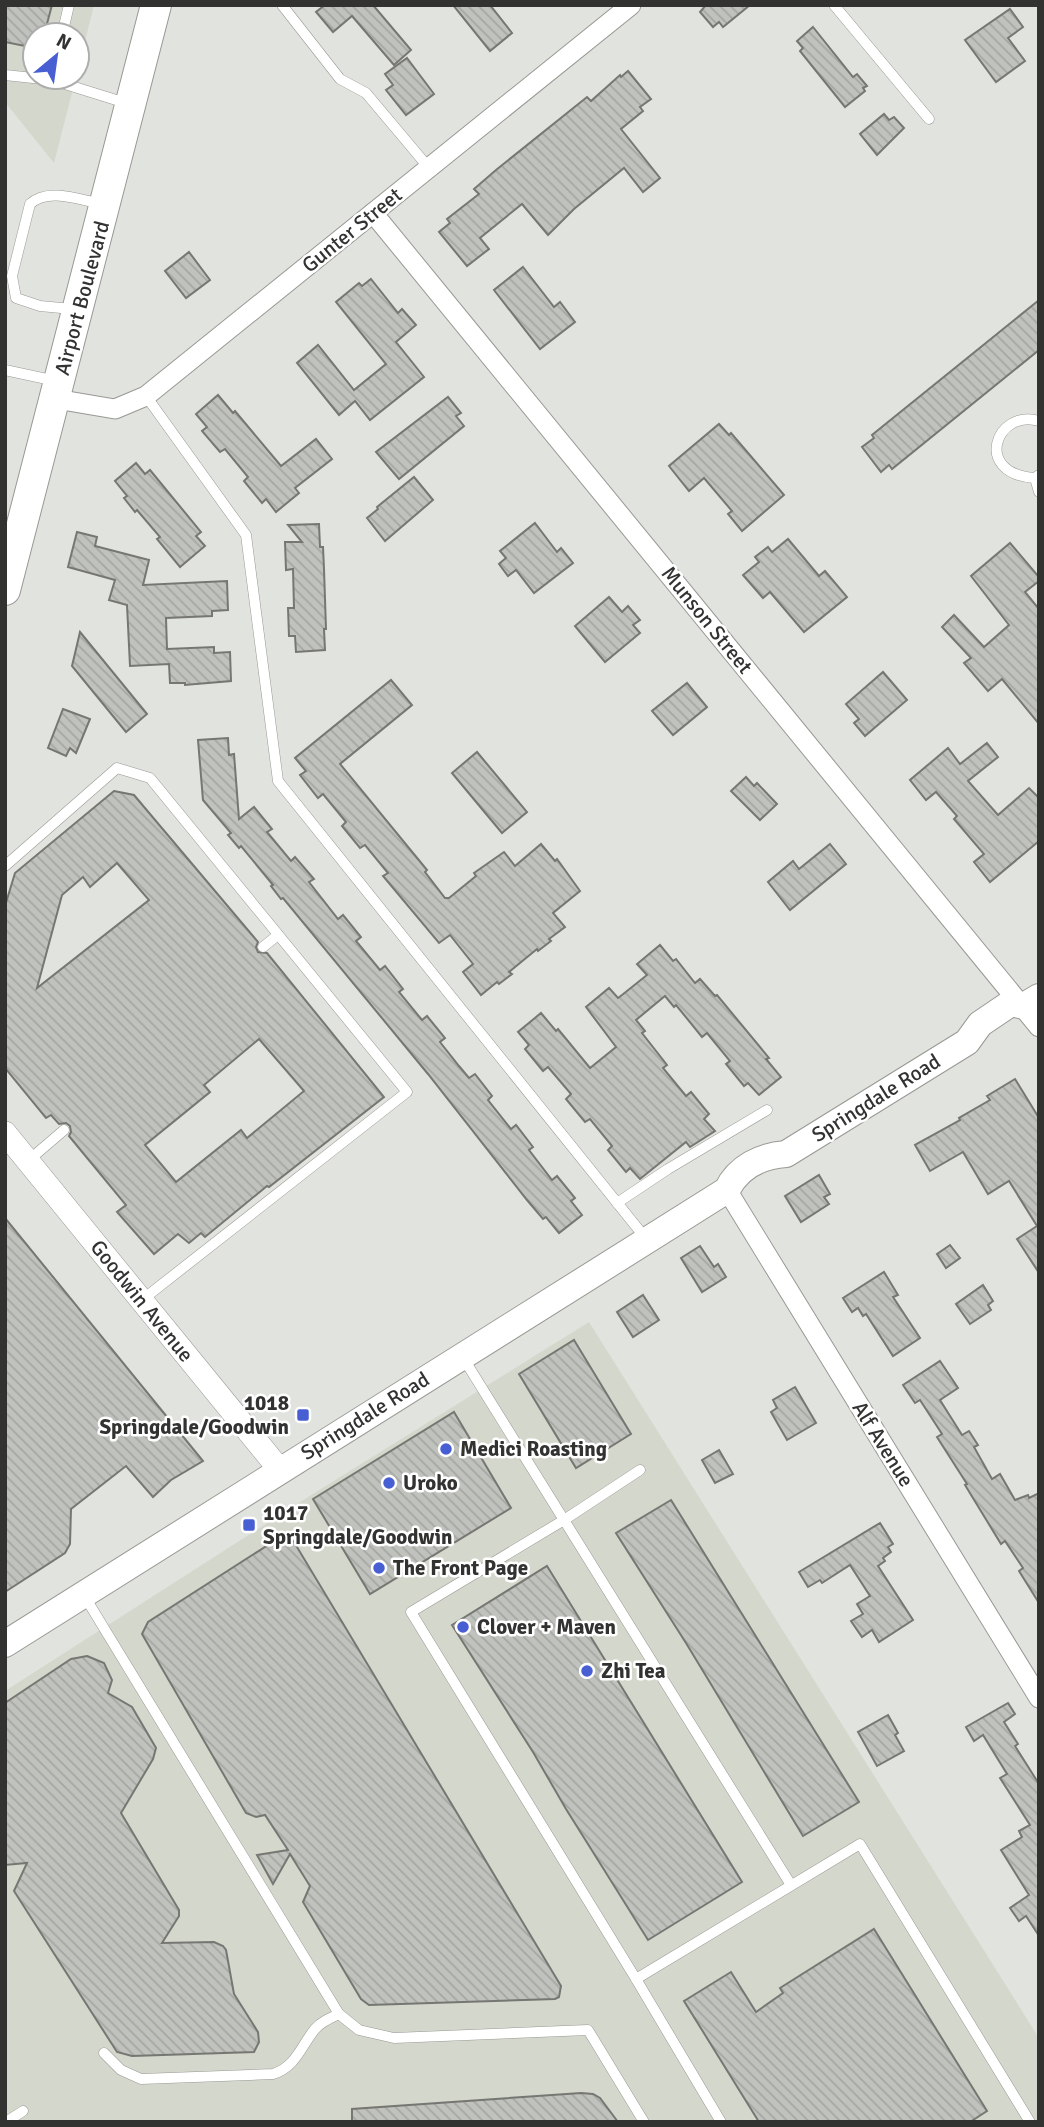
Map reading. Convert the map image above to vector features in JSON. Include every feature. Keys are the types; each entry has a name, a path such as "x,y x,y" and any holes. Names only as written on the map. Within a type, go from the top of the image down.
{"main road":[{"name":"Airport Boulevard","path":"5,590 16,510 58,391 156,5"},
{"name":"Springdale Road","path":"5,1644 727,1190 734,1176 766,1156 786,1154 967,1042 980,1024 1010,1004 1034,1010"}],"street":[{"name":"Gunter Street","path":"58,391 115,409 146,396 631,5"},
{"name":"Munson Street","path":"373,213 1034,1010"},
{"name":"Goodwin Avenue","path":"5,1133 280,1470"},
{"name":"Alf Avenue","path":"727,1190 1039,1698"}],"lane":[{"path":"282,5 340,79 366,93 429,168"},
{"path":"834,5 929,119"},
{"path":"90,91 130,104"},
{"path":"79,309 40,306 16,298 12,275 30,204 38,197 51,195 106,204"},
{"path":"5,370 58,391"},
{"path":"146,396 246,535 278,781 647,1240"},
{"path":"1039,421 1024,419 1012,423 999,436 996,446 997,458 1004,469 1016,475 1037,477 1039,492"},
{"path":"5,866 117,768 150,778 407,1092 141,1300"},
{"path":"263,947 278,935"},
{"path":"617,1203 767,1110"},
{"path":"28,1161 64,1130"},
{"path":"462,1356 791,1885"},
{"path":"640,1470 564,1520 411,1612 721,2122"},
{"path":"83,1594 339,2014 359,2030 394,2038 588,2030 644,2122"},
{"path":"636,1979 860,1844 1030,2122"},
{"path":"104,2053 112,2064 141,2079 273,2074 284,2070 294,2061 316,2027 339,2014"},
{"path":"6,2122 23,2111"}],"shaded area":[{"path":"5,5 94,5 90,21 21,21 21,91 72,91 54,163 5,102"},
{"path":"589,1322 1039,2038 1039,2122 5,2122 5,1691 300,1502"}],"building":[{"path":"5,5 52,5 48,21 21,21 21,45 5,42"},
{"path":"325,5 373,5 411,50 394,65 352,16 333,32 316,12"},
{"path":"453,5 490,5 512,33 490,51"},
{"path":"706,5 750,5 723,27 719,22 713,27 700,12"},
{"path":"1010,9 1023,27 1008,38 1025,61 996,82 965,40"},
{"path":"813,27 853,77 857,74 867,86 863,88 865,91 845,107 800,51 803,48 797,41"},
{"path":"407,58 434,94 406,115 386,90 393,85 385,74"},
{"path":"628,71 651,99 640,107 643,111 621,129 660,178 643,192 624,168 574,209 548,235 522,204 480,238 489,249 467,266 439,232 450,223 447,219 479,194 474,189 496,170 587,97 591,101"},
{"path":"884,114 889,120 894,117 904,128 877,155 860,134"},
{"path":"189,252 210,280 186,298 165,271"},
{"path":"523,267 554,307 560,302 575,322 540,349 494,290"},
{"path":"371,279 398,313 402,309 416,325 396,342 424,377 370,420 355,401 339,415 297,363 318,345 354,390 386,364 336,302 359,283 362,286"},
{"path":"1039,300 1039,350 892,469 889,465 881,472 862,447 874,438 872,435"},
{"path":"218,395 281,466 316,439 332,459 295,488 299,493 276,512 266,499 262,503 244,481 248,477 225,449 220,452 202,431 207,427 196,414"},
{"path":"448,397 461,413 456,416 464,426 399,479 376,452"},
{"path":"719,424 729,435 731,433 784,495 742,531 728,514 732,511 704,478 689,491 669,466"},
{"path":"136,463 145,474 150,470 201,532 196,536 205,546 180,567 157,539 160,537 124,498 127,496 115,481"},
{"path":"414,477 433,500 385,541 367,518"},
{"path":"535,523 557,552 561,548 573,563 534,593 516,570 508,576 499,564 506,558 500,551"},
{"path":"319,524 320,547 323,547 325,650 296,652 295,636 289,636 288,608 294,608 293,569 286,570 285,542 302,542 288,525"},
{"path":"77,532 97,537 95,546 149,560 143,585 227,581 228,610 212,611 212,616 166,618 167,649 214,647 214,653 230,652 231,681 185,685 170,683 169,664 130,666 127,605 109,600 115,580 68,567"},
{"path":"788,539 819,576 825,571 847,597 804,632 770,592 763,598 743,575 759,562 755,557 768,547 772,552"},
{"path":"1010,543 1039,577 1039,581 1025,592 1039,609 1039,724 1002,679 988,691 964,663 971,658 942,627 954,615 984,647 1009,625 971,576"},
{"path":"609,597 622,612 628,606 640,620 633,625 640,633 605,662 575,626"},
{"path":"80,632 147,714 126,732 72,666"},
{"path":"883,672 907,700 865,736 854,723 859,719 846,704"},
{"path":"391,680 412,705 340,764 427,870 425,872 445,898 449,898 476,876 474,873 504,852 515,866 541,844 555,861 557,859 580,891 553,913 565,927 549,939 551,941 509,972 512,974 481,995 463,972 473,964 450,935 439,943 383,876 388,873 365,845 360,848 342,826 346,822 323,794 318,798 300,775 306,771 295,758"},
{"path":"687,683 707,707 673,735 652,711"},
{"path":"63,709 90,719 76,753 70,748 66,756 48,748"},
{"path":"228,738 229,755 234,754 239,819 254,807 272,829 267,832 291,861 295,857 314,879 309,882 338,919 343,915 361,937 356,941 380,970 385,966 403,989 399,992 422,1020 427,1016 445,1038 440,1042 469,1078 475,1074 492,1096 488,1100 511,1129 516,1125 533,1147 529,1150 552,1180 557,1176 575,1198 571,1201 582,1215 559,1233 527,1200 428,1074 283,898 281,899 241,846 239,848 228,835 231,833 203,800 198,740"},
{"path":"987,743 998,757 968,781 998,815 1029,788 1039,798 1039,841 990,882 974,862 984,854 954,819 957,816 936,792 926,800 910,780 948,748 960,764"},
{"path":"477,752 527,812 502,833 452,773"},
{"path":"746,777 754,786 757,783 777,804 760,820 731,791"},
{"path":"114,791 134,795 258,942 258,952 267,953 384,1097 205,1237 201,1233 189,1243 178,1234 154,1254 117,1212 126,1205 69,1136 70,1126 66,1123 59,1124 51,1115 46,1118 5,1068 5,906 15,873","holes":["117,863 149,900 37,988 62,895 83,877 90,887","259,1039 304,1091 247,1138 241,1130 176,1182 145,1145 210,1092 204,1085"]},
{"path":"830,844 846,864 790,910 768,882 793,861 799,869"},
{"path":"660,945 673,961 676,959 695,983 700,979 717,995 769,1058 766,1059 781,1077 759,1095 748,1083 744,1086 726,1064 730,1061 707,1033 702,1037 676,1005 674,1007 665,996 636,1020 645,1031 642,1033 667,1065 663,1068 686,1096 691,1092 709,1114 704,1119 715,1131 690,1147 686,1142 640,1179 630,1168 626,1172 608,1150 612,1146 590,1119 585,1122 566,1099 571,1094 548,1067 543,1071 525,1049 529,1045 518,1032 541,1013 590,1068 616,1047 586,1007 609,988 618,998 647,975 637,964"},
{"path":"1015,1079 1039,1118 1039,1273 1017,1239 1037,1226 1009,1181 988,1194 963,1152 930,1171 915,1145 960,1120 959,1118 990,1100 987,1096"},
{"path":"819,1175 830,1194 824,1197 829,1204 801,1222 785,1196"},
{"path":"5,1218 203,1461 171,1480 153,1497 126,1466 71,1509 70,1544 65,1553 5,1592"},
{"path":"950,1245 960,1258 946,1268 937,1254"},
{"path":"700,1246 714,1267 718,1264 726,1277 702,1292 681,1258"},
{"path":"884,1272 898,1295 893,1297 920,1338 893,1356 866,1314 863,1316 858,1308 852,1312 843,1298"},
{"path":"983,1285 993,1301 988,1305 991,1310 970,1324 956,1304"},
{"path":"643,1295 659,1320 633,1337 617,1312"},
{"path":"574,1340 631,1434 576,1468 519,1374"},
{"path":"940,1361 958,1388 940,1400 962,1435 969,1431 978,1445 974,1447 992,1479 1000,1474 1015,1500 1039,1493 1039,1603 1019,1571 1023,1568 1005,1541 1001,1544 937,1437 942,1434 920,1400 915,1403 903,1385"},
{"path":"795,1387 816,1423 787,1440 771,1412 777,1408 773,1400"},
{"path":"454,1412 511,1508 370,1594 313,1499"},
{"path":"719,1450 733,1474 715,1483 702,1460"},
{"path":"671,1500 859,1802 803,1836 616,1533"},
{"path":"880,1523 893,1544 888,1547 891,1552 883,1558 885,1561 878,1566 913,1620 879,1642 872,1630 862,1637 851,1621 863,1614 857,1604 870,1596 850,1565 822,1583 820,1580 808,1587 799,1572"},
{"path":"282,1536 289,1537 294,1542 561,1986 559,1997 369,2005 361,1999 303,1902 310,1886 290,1854 273,1884 257,1855 288,1850 265,1815 256,1817 246,1813 142,1634 148,1622"},
{"path":"547,1566 742,1882 648,1940 452,1625"},
{"path":"87,1656 104,1663 112,1680 108,1693 132,1707 156,1748 153,1759 121,1813 179,1910 179,1916 162,1943 214,1942 223,1946 234,1994 258,2032 259,2042 254,2052 132,2056 117,2052 14,1891 27,1863 5,1865 5,1703 71,1659"},
{"path":"1008,1703 1015,1714 1004,1722 1018,1744 1015,1746 1039,1784 1039,1936 1026,1916 1019,1921 1010,1908 1029,1895 1001,1850 1022,1837 1019,1831 1030,1825 1000,1778 1007,1774 983,1735 974,1741 966,1727"},
{"path":"888,1715 904,1751 877,1766 858,1732"},
{"path":"874,1929 987,2111 970,2122 759,2122 684,2001 731,1972 756,2012 783,1993 780,1988"},
{"path":"581,2093 600,2098 618,2122 352,2122 352,2109"}],"place":[{"name":"1018 Springdale/Goodwin","path":"303,1415"},
{"name":"Medici Roasting","path":"446,1449"},
{"name":"Uroko","path":"389,1483"},
{"name":"1017 Springdale/Goodwin","path":"249,1525"},
{"name":"The Front Page","path":"379,1568"},
{"name":"Clover + Maven","path":"463,1627"},
{"name":"Zhi Tea","path":"587,1671"}]}
